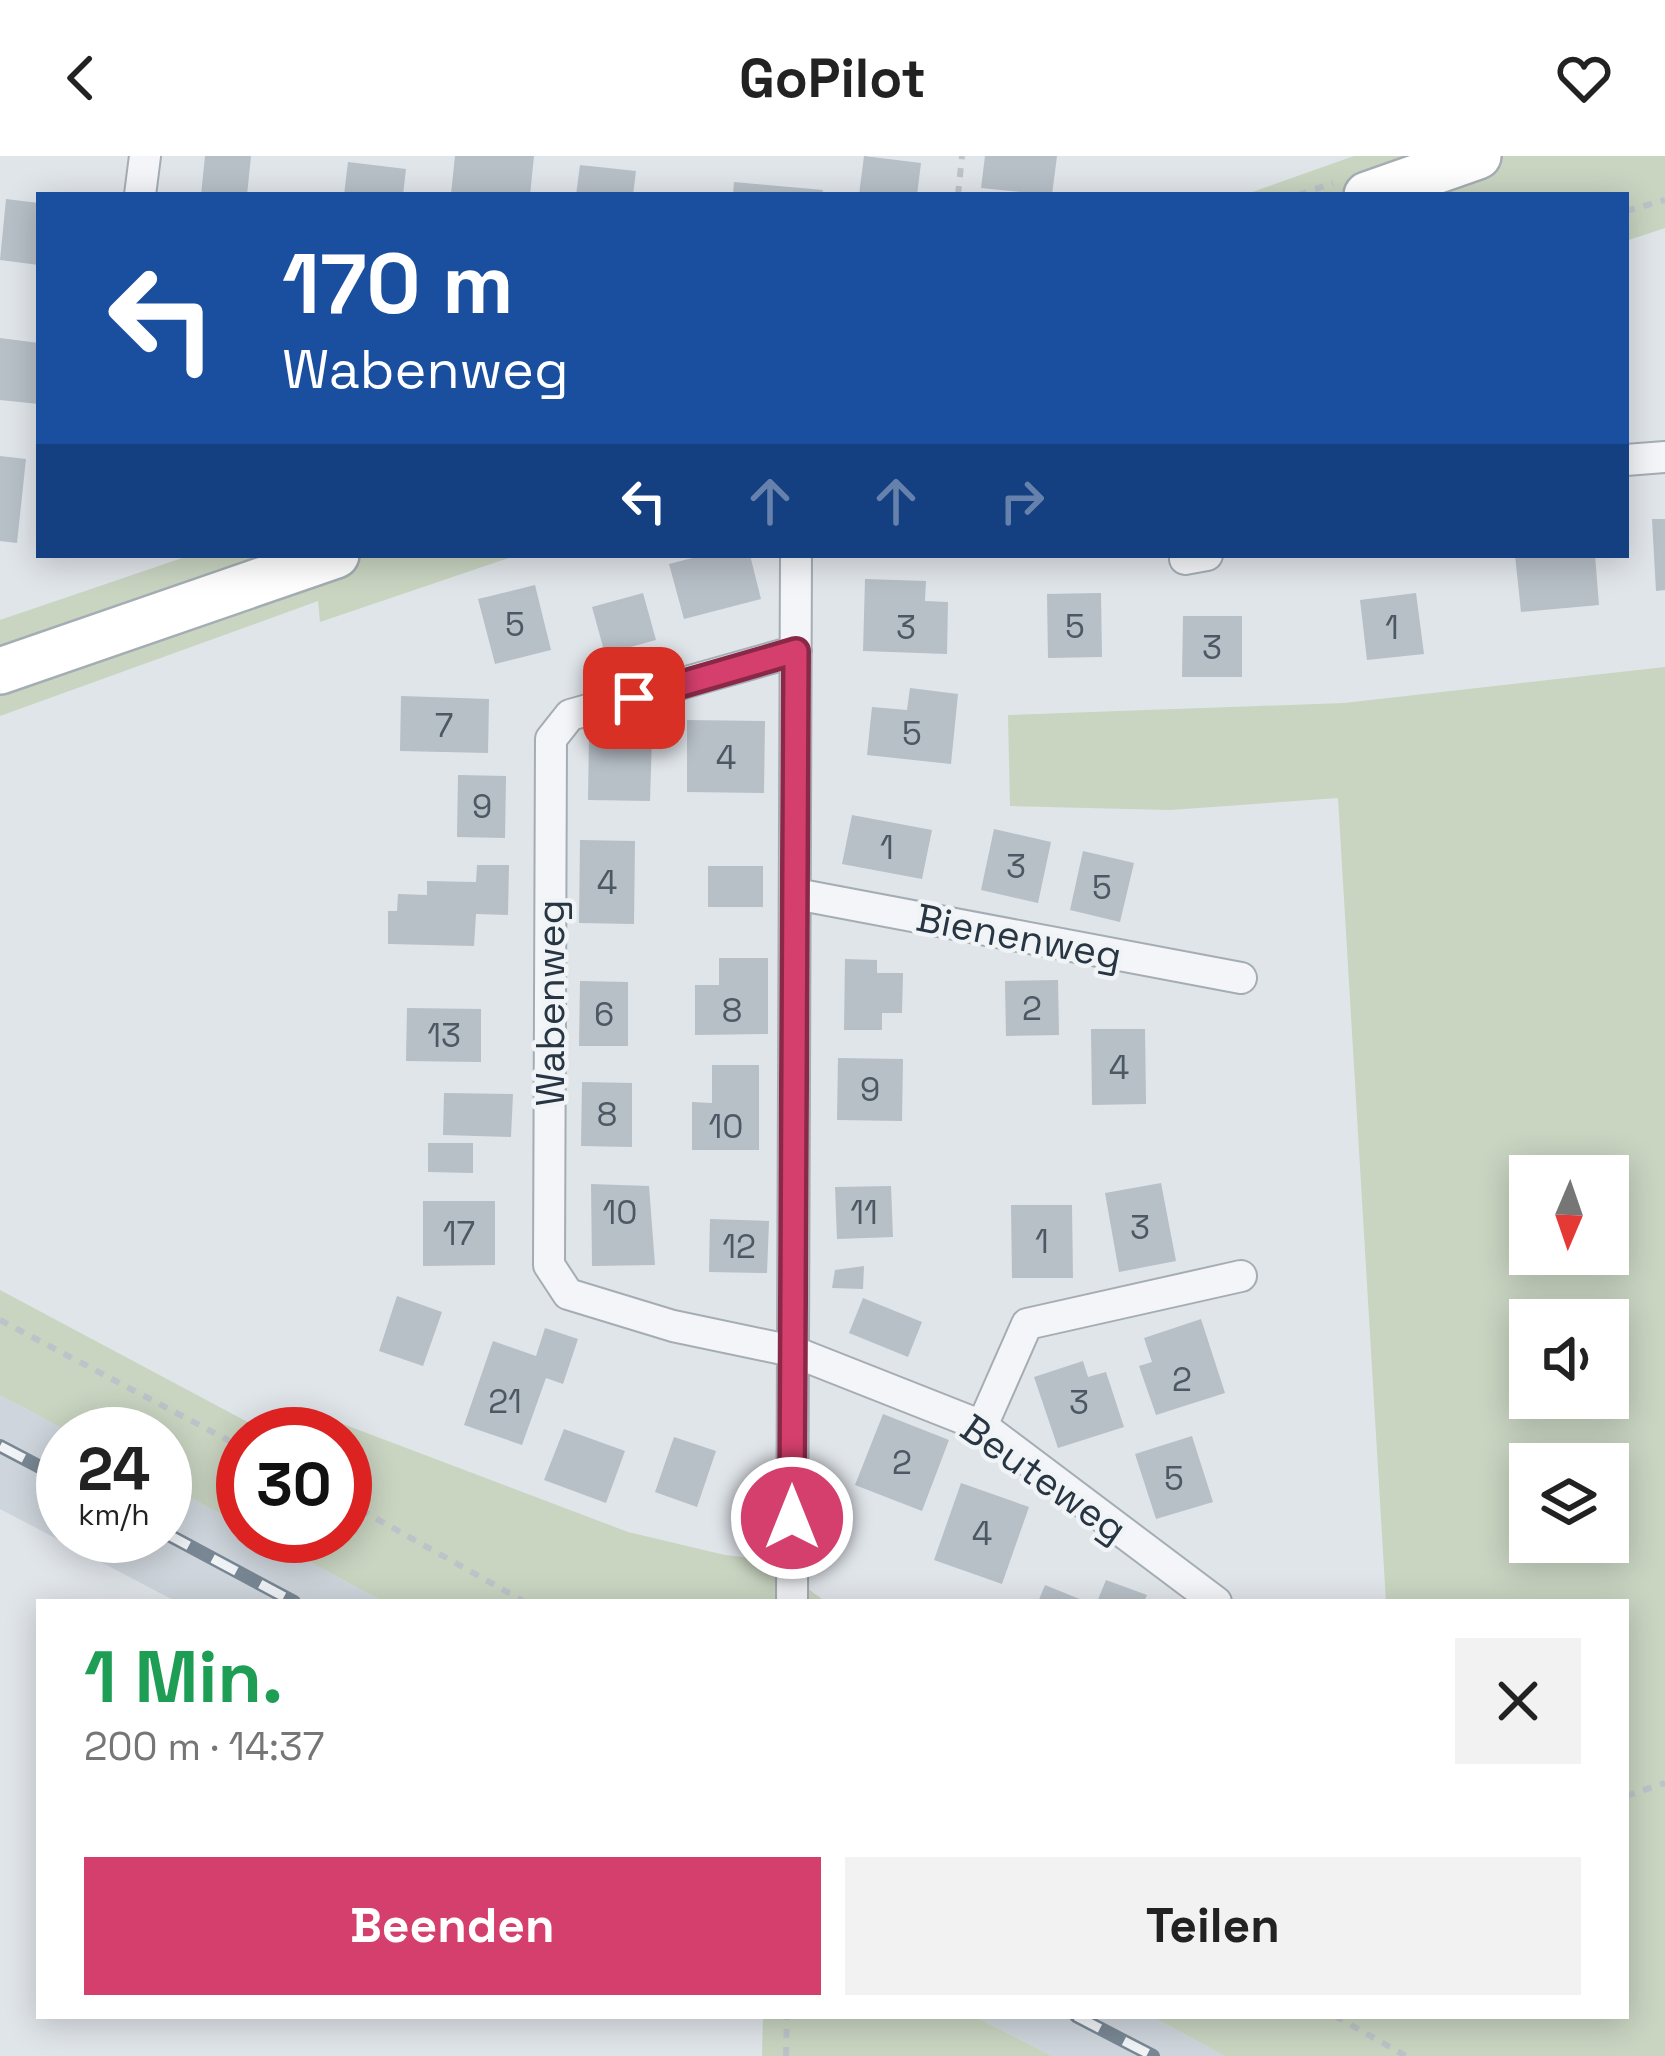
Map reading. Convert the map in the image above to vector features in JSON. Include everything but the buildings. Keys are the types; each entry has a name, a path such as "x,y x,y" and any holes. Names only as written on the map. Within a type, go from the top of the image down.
{"street":[{"path":"140,192 145,156"},
{"path":"1384,192 1437,183 1478,156"},
{"path":"1629,460 1665,457"},
{"path":"0,671 327,558"},
{"path":"792,1599 796,558"},
{"name":"Wabenweg","path":"792,1351 673,1326 568,1294 549,1265 550,787 551,739 570,715 796,651"},
{"name":"Bienenweg","path":"796,894 1241,978"},
{"path":"982,1426 1027,1324 1241,1276"},
{"name":"Beuteweg","path":"792,1351 982,1426 1212,1599"}],"path":[{"path":"958,192 962,156"},
{"path":"1629,210 1665,200"},
{"path":"0,1320 216,1434"},
{"path":"372,1517 520,1599"},
{"path":"1629,1795 1665,1783"},
{"path":"787,2056 788,2019"},
{"path":"1340,2019 1406,2056"}],"shaded area":[{"path":"0,1395 36,1414 36,1528 0,1509"},
{"path":"192,1499 216,1511 216,1563 312,1563 378,1599 171,1599 103,1563 192,1563"},
{"path":"980,2019 1157,2019 1225,2056 1052,2056"}],"green space":[{"path":"1354,156 1665,156 1665,228 1629,240 1629,192 1252,192"},
{"path":"182,558 508,558 320,622 318,601 0,716 0,620"},
{"path":"1665,667 1665,2056 1225,2056 1157,2019 1629,2019 1629,1599 1386,1599 1338,798 1170,810 1010,806 1008,715 1344,703"},
{"path":"0,1290 219,1407 216,1511 192,1499 192,1407 36,1407 36,1414 0,1395"},
{"path":"372,1435 628,1532 725,1555 769,1560 822,1599 378,1599 312,1563 372,1563"},
{"path":"763,2019 980,2019 1052,2056 762,2056"}],"railway":[{"path":"0,1446 36,1465"},
{"path":"192,1547 288,1599"},
{"path":"1082,2019 1153,2056"}],"route":[{"path":"634,698 796,651 792,1518"}]}
